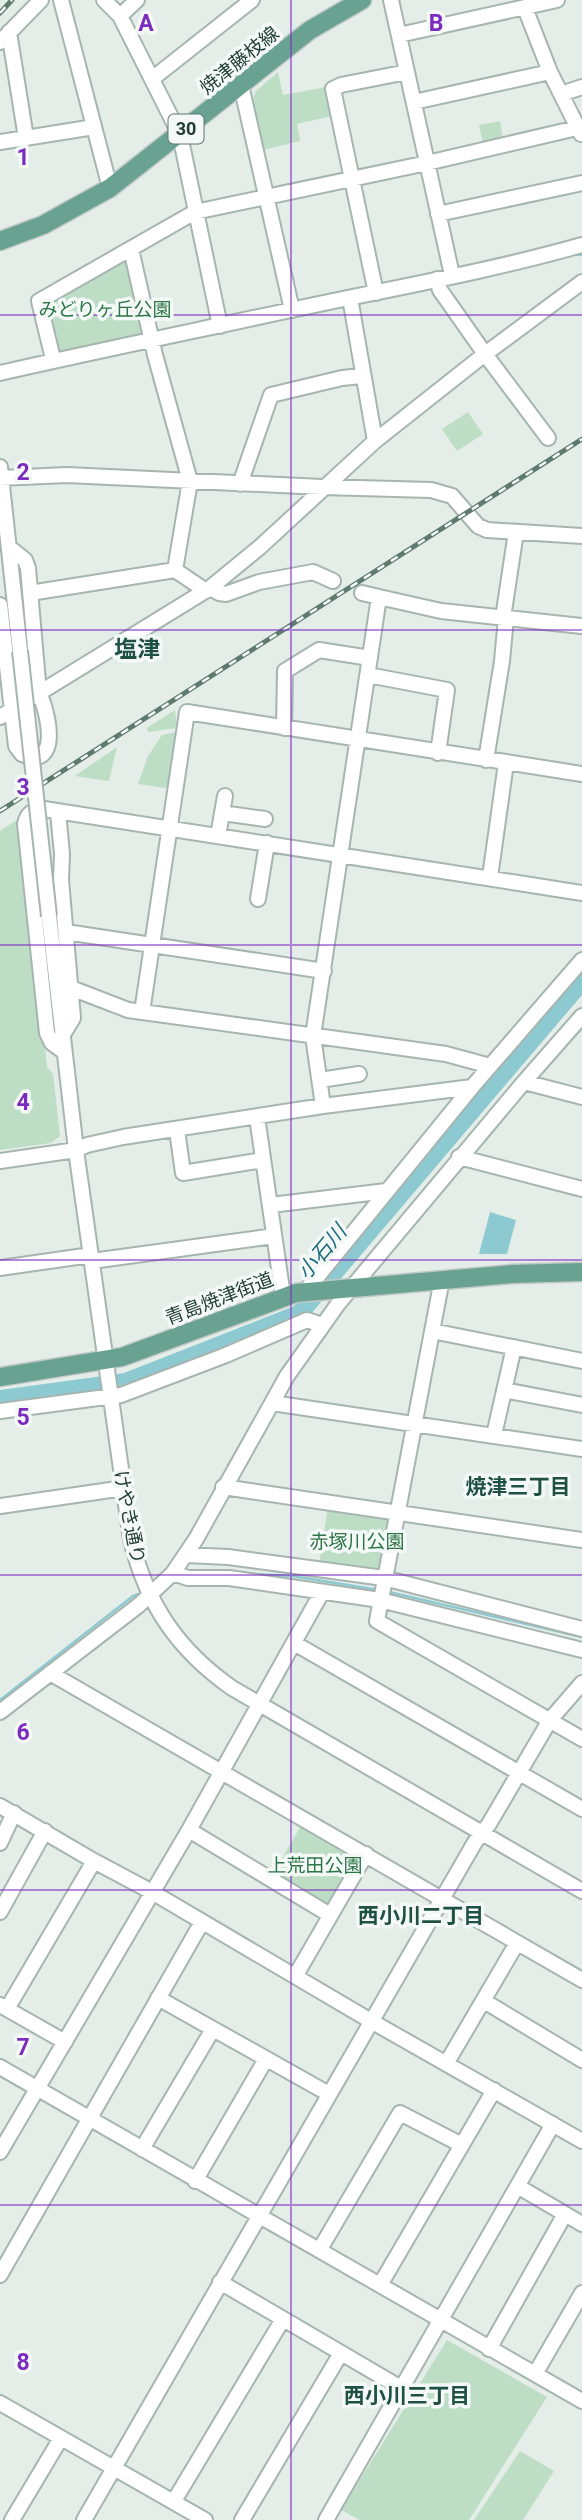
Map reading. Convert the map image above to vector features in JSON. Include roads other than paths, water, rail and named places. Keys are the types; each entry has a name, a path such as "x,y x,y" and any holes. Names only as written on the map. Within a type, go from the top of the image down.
{"main road":[{"name":"焼津藤枝線","path":"0,241 43,225 110,188 310,30 362,0"},
{"name":"青島焼津街道","path":"0,1377 107,1368 122,1357 283,1296 305,1292 442,1279 582,1272"}],"street":[{"path":"26,138 5,37 41,0"},
{"path":"61,0 110,188"},
{"path":"104,0 120,16 180,135 220,326"},
{"path":"120,16 137,0"},
{"path":"152,79 252,0"},
{"path":"391,0 438,214 445,277 440,290 548,438"},
{"path":"400,35 557,0"},
{"path":"53,359 39,301 195,212 580,132 550,72 525,8"},
{"path":"376,293 333,89 341,85 407,72"},
{"path":"414,102 550,72"},
{"path":"241,85 292,310"},
{"path":"561,94 582,87"},
{"path":"0,142 94,128"},
{"path":"438,214 582,183"},
{"path":"0,373 53,359 376,293 582,245"},
{"path":"131,249 151,339 190,481 175,570"},
{"path":"6,713 208,589 268,539 374,441 485,354 581,284"},
{"path":"350,298 374,441"},
{"path":"240,484 271,395 342,378 362,376"},
{"path":"0,605 6,713 18,751 28,757 43,755 48,748 46,706 39,693 27,563 5,553 1,474 440,491 458,502 478,526 487,530 582,536"},
{"path":"486,760 502,661 516,532"},
{"name":"けやき通り","path":"5,553 20,651 76,1150 136,1562 150,1595 167,1626 198,1661 232,1688 582,1891"},
{"path":"30,593 175,570 208,589 226,594 259,582 313,572 333,581"},
{"path":"362,593 442,611 582,626"},
{"path":"323,1106 314,1039 379,597"},
{"path":"284,728 285,671 319,650 370,658"},
{"path":"368,675 447,690 438,752"},
{"path":"142,1012 187,712 358,741 582,774"},
{"path":"490,877 506,763"},
{"path":"218,836 225,796"},
{"path":"64,1052 52,1043 47,1033 24,824 26,817 36,810 171,828 582,893"},
{"path":"58,812 62,854 61,880 74,1018 62,1036"},
{"path":"222,813 265,819"},
{"path":"258,898 267,844"},
{"path":"66,933 324,971"},
{"path":"305,1292 472,1087 582,960"},
{"path":"71,988 108,1003 142,1012 314,1039 463,1057 488,1068"},
{"path":"0,1712 150,1595 173,1573 186,1555 304,1349 322,1325 343,1288 581,1018"},
{"path":"320,1080 359,1074"},
{"path":"523,1082 582,1097"},
{"path":"0,1161 76,1150 123,1137 323,1106 472,1087"},
{"path":"257,1117 283,1296"},
{"path":"177,1130 183,1173 263,1160"},
{"path":"459,1157 582,1189"},
{"path":"271,1205 386,1191"},
{"path":"0,1268 274,1236"},
{"path":"442,1279 377,1621 582,1739"},
{"path":"0,1411 121,1395 226,1355 307,1320 322,1325"},
{"path":"432,1331 582,1361"},
{"path":"494,1435 514,1347"},
{"path":"504,1390 582,1405"},
{"path":"272,1403 582,1449"},
{"path":"223,1487 582,1540"},
{"path":"0,1506 124,1488"},
{"path":"186,1555 228,1557 582,1629"},
{"path":"173,1573 188,1578 229,1578 322,1592 382,1589 582,1650"},
{"path":"0,2152 189,1830 322,1592"},
{"path":"294,1643 582,1809"},
{"path":"50,1673 582,1980"},
{"path":"84,2520 442,1899 550,1720 582,1683"},
{"path":"0,1806 582,2141"},
{"path":"0,1843 15,1813"},
{"path":"189,1830 330,1915"},
{"path":"0,1912 45,1831"},
{"path":"296,1975 366,1854"},
{"path":"65,2042 4,2007 94,1861"},
{"path":"0,2275 202,1922"},
{"path":"446,2064 517,1943"},
{"path":"158,1998 329,2094"},
{"path":"484,2001 582,2059"},
{"path":"142,2149 213,2029"},
{"path":"195,2181 266,2059"},
{"path":"0,2067 90,2117 195,2181 320,2249 440,2321 582,2400"},
{"path":"380,2285 494,2090"},
{"path":"320,2249 400,2113 462,2145"},
{"path":"326,2520 553,2124"},
{"path":"519,2187 582,2224"},
{"path":"489,2349 565,2214"},
{"path":"220,2283 401,2388"},
{"path":"535,2374 582,2293"},
{"path":"174,2501 284,2319"},
{"path":"242,2520 341,2353"},
{"path":"0,2403 174,2501 190,2516 205,2520"},
{"path":"12,2520 61,2438"}],"water":[{"path":"490,1212 516,1220 507,1254 479,1254"}],"waterway":[{"path":"574,254 582,255"},
{"path":"157,346 342,306"},
{"path":"68,365 147,348"},
{"name":"小石川","path":"0,1399 126,1382 299,1314 582,981"},
{"name":"小石川","path":"493,1072 500,1075"},
{"path":"237,1573 292,1576 379,1590"},
{"path":"389,1592 582,1637"},
{"path":"0,1700 133,1596 142,1593"}],"railway":[{"path":"0,13 12,0"},
{"path":"0,811 582,439"}],"district":[{"name":"塩津","path":"137,649"},
{"name":"焼津三丁目","path":"518,1487"},
{"name":"西小川二丁目","path":"421,1916"},
{"name":"西小川三丁目","path":"407,2396"}],"park label":[{"name":"みどりヶ丘公園","path":"105,309"},
{"name":"赤塚川公園","path":"357,1541"},
{"name":"上荒田公園","path":"315,1865"}]}
